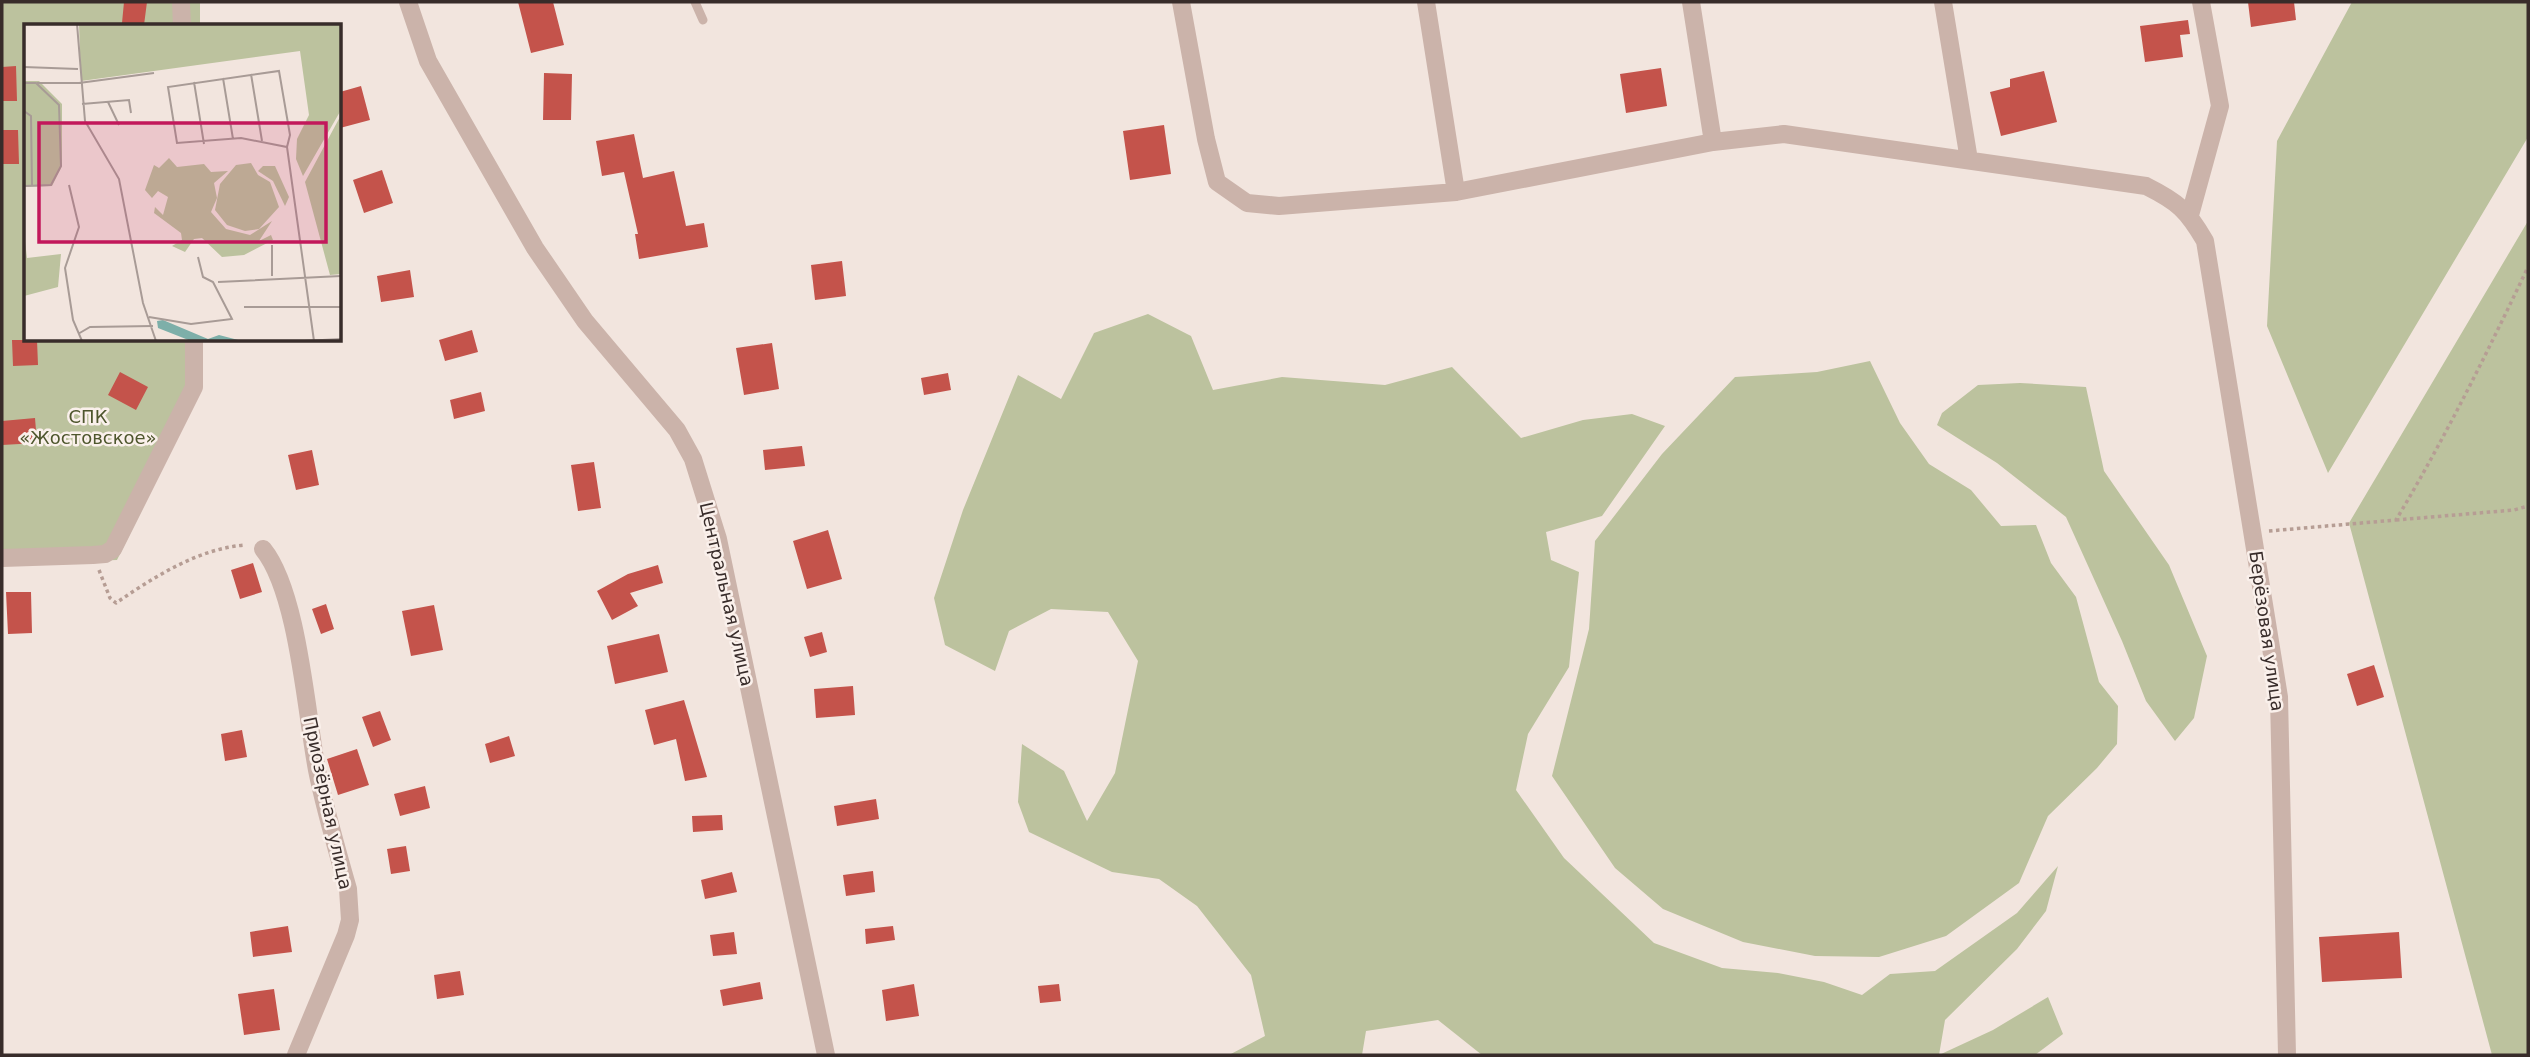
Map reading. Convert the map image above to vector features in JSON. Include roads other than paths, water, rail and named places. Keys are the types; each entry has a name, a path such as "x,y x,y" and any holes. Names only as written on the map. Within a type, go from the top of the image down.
{"street":[{"path":"181,2 182,24"},
{"name":"Центральная улица","path":"408,2 428,61 535,248 585,321 677,430 693,458 718,539 826,1055"},
{"path":"1181,2 1206,139 1217,183 1247,203 1279,206 1456,192 1713,142 1784,134 2146,186 2172,199 2190,215 2220,106 2202,2"},
{"path":"1426,2 1456,192"},
{"path":"1691,2 1713,142"},
{"path":"1943,2 1969,160"},
{"name":"Берёзовая улица","path":"2190,215 2205,241 2279,696 2287,1055"},
{"path":"2,558 93,555 105,554 113,549 194,387 194,341"},
{"name":"Приозёрная улица","path":"263,548 272,559 280,579 291,621 318,774 348,889 350,907 346,935 307,1035 296,1055"}],"lane":[{"path":"695,2 703,20"}],"park label":[{"name":"СПК «Жостовское»","path":"88,426"}]}
